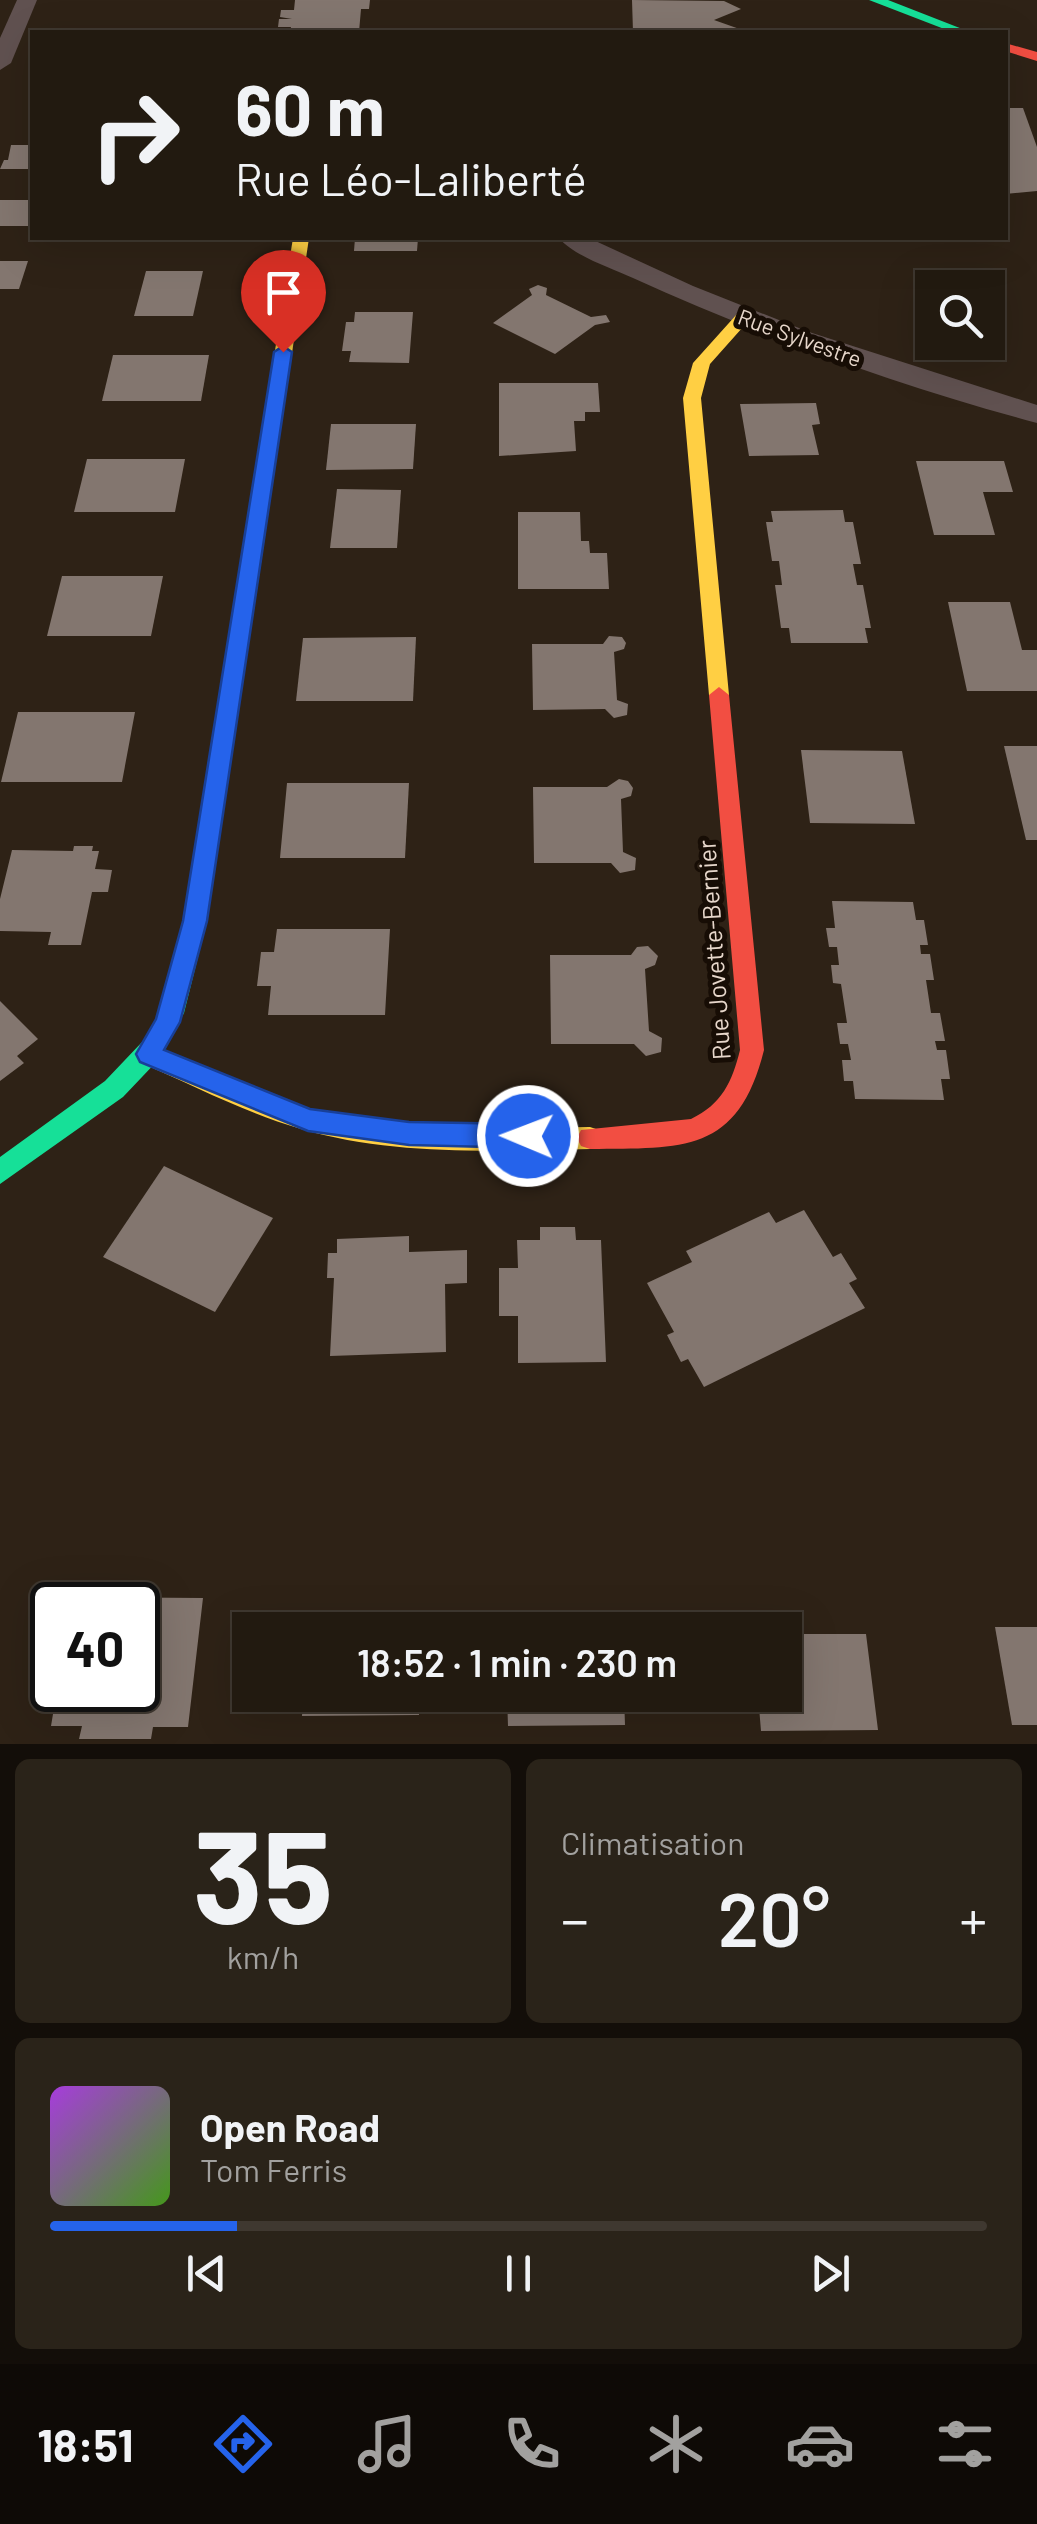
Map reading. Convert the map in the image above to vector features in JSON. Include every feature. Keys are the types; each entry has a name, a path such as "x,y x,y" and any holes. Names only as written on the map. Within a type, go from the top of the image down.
{"street":[{"path":"0,62 22,37 27,0"},
{"path":"876,0 958,30"},
{"path":"1008,47 1037,57"},
{"path":"0,1172 97,1104 148,1054 168,1022 195,921 300,240"},
{"name":"Rue Sylvestre","path":"575,240 743,318 847,356 1037,414"},
{"name":"Rue Jovette-Bernier","path":"148,1054 308,1120 409,1133 647,1139 688,1134 714,1124 733,1106 748,1079 752,1050 692,398 701,359 743,318"}],"building":[{"path":"295,0 370,0 369,9 361,9 359,30 278,27 279,19 292,19 280,17 281,10 294,10"},
{"path":"632,0 724,1 741,9 714,20 742,30 633,30"},
{"path":"1008,108 1023,108 1037,147 1037,191 1008,194"},
{"path":"11,145 30,145 30,169 0,169 8,160"},
{"path":"0,200 30,200 30,226 0,226"},
{"path":"355,240 418,240 417,251 354,251"},
{"path":"0,261 28,261 19,289 0,289"},
{"path":"146,271 203,271 193,316 134,316"},
{"path":"538,285 547,288 546,295 591,317 606,315 610,322 595,325 555,354 493,323 532,295 529,289"},
{"path":"355,312 413,312 409,363 349,362 351,351 342,351 346,322 354,322"},
{"path":"113,355 209,355 201,401 102,401"},
{"path":"499,383 598,383 600,412 585,412 585,421 574,421 576,451 499,456"},
{"path":"816,403 820,424 812,425 819,455 749,456 740,404"},
{"path":"331,424 416,424 413,469 326,470"},
{"path":"87,459 185,459 175,512 74,512"},
{"path":"916,461 1004,461 1013,492 983,492 995,535 934,535"},
{"path":"337,489 401,490 397,548 330,548"},
{"path":"843,510 845,522 853,522 861,564 853,564 857,585 863,585 871,628 865,628 868,643 791,643 789,628 781,628 775,585 782,585 779,561 772,561 766,522 773,522 771,511"},
{"path":"518,512 580,512 581,541 589,541 590,553 607,553 609,589 518,589"},
{"path":"62,576 163,576 151,636 47,636"},
{"path":"948,602 1010,602 1022,650 1037,650 1037,691 967,691"},
{"path":"609,636 622,637 626,643 624,649 614,652 617,700 628,704 627,715 614,718 605,709 533,710 532,644 603,644"},
{"path":"416,637 413,701 296,701 303,638"},
{"path":"18,712 135,712 122,782 1,782"},
{"path":"1004,746 1037,746 1037,840 1026,840"},
{"path":"801,750 902,751 915,824 810,823"},
{"path":"619,779 628,781 633,788 631,796 621,799 623,852 636,858 635,870 620,873 611,863 534,863 533,787 607,787"},
{"path":"287,783 409,783 405,858 280,858"},
{"path":"74,846 93,846 92,851 99,851 95,869 112,870 108,892 92,892 81,945 48,945 51,932 0,931 0,899 12,850 73,851"},
{"path":"832,901 913,902 916,920 924,920 928,945 920,945 921,954 930,954 934,980 926,980 931,1013 940,1013 945,1041 935,1041 937,1050 946,1050 950,1079 941,1079 944,1100 855,1099 853,1081 844,1081 842,1060 851,1060 848,1044 840,1044 837,1023 847,1023 841,984 833,983 831,965 839,965 837,947 829,947 826,928 835,928"},
{"path":"277,929 390,929 385,1015 268,1015 271,986 257,986 261,952 274,952"},
{"path":"648,946 658,956 655,965 645,969 649,1031 662,1038 661,1052 646,1056 634,1044 551,1044 550,955 631,955 637,947"},
{"path":"0,1001 38,1039 17,1056 24,1063 0,1081"},
{"path":"164,1166 273,1218 215,1312 103,1257"},
{"path":"804,1210 833,1257 841,1253 857,1279 849,1283 865,1308 704,1387 688,1359 681,1362 667,1335 674,1332 647,1283 692,1262 686,1251 769,1212 776,1223"},
{"path":"540,1227 575,1227 576,1240 601,1240 606,1362 518,1363 518,1316 499,1316 499,1268 518,1268 517,1240 540,1240"},
{"path":"409,1236 409,1252 467,1250 467,1283 445,1284 446,1352 330,1356 334,1278 327,1278 328,1253 337,1253 337,1239"},
{"path":"160,1598 203,1598 188,1727 153,1727 151,1739 79,1739 82,1726 51,1726 53,1712 160,1712"},
{"path":"995,1627 1037,1627 1037,1725 1012,1725"},
{"path":"802,1634 866,1634 878,1730 761,1731 759,1712 802,1712"},
{"path":"302,1712 419,1712 419,1715 302,1716"},
{"path":"508,1712 625,1712 625,1725 508,1726"}],"traffic: fast":[{"path":"876,0 958,30"},
{"path":"0,1172 114,1089 152,1049 172,1013 195,921 251,563"}],"traffic: slow":[{"path":"251,563 301,240"},
{"path":"719,695 692,398 702,363 743,318"},
{"path":"148,1054 265,1106 337,1126 446,1137 590,1138"}],"traffic: jam":[{"path":"1008,48 1037,57"},
{"path":"590,1138 647,1137 695,1130 715,1120 731,1104 744,1082 752,1050 719,695"}],"route":[{"path":"283,352 195,921 168,1022 148,1054 308,1120 409,1133 528,1136"}]}
